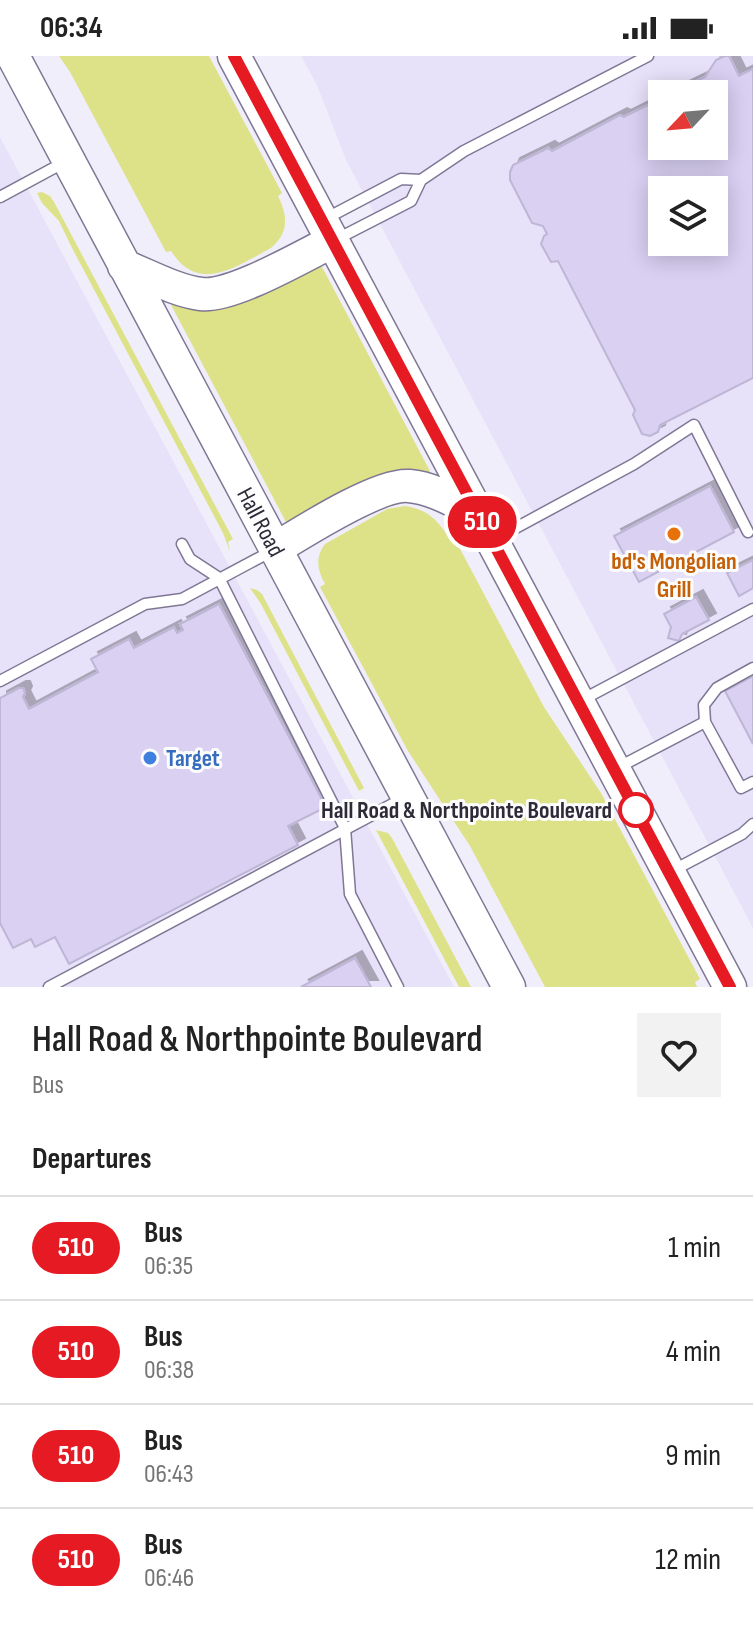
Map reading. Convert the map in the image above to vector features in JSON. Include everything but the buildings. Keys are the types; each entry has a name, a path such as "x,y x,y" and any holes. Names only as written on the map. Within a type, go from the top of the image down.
{"highway":[{"name":"Hall Road","path":"13,56 509,987"},
{"path":"234,56 726,984"},
{"path":"124,266 187,291 212,295 238,288 328,231"},
{"path":"275,549 375,493 399,486 424,489 485,527"}],"lane":[{"path":"328,231 411,201 421,180 464,151 648,56"},
{"path":"0,197 69,160"},
{"path":"328,231 401,179 421,180"},
{"path":"485,527 634,464 694,425 748,532"},
{"path":"182,544 190,559 219,578 345,828 350,894 398,987"},
{"path":"0,681 145,604 182,599 275,549"},
{"path":"578,702 753,609"},
{"path":"753,668 717,688 704,705 705,722 741,788 753,782"},
{"path":"614,770 705,722"},
{"path":"49,987 407,797"},
{"path":"669,873 742,834 753,824"}],"shaded area":[{"path":"301,56 753,56 753,928 346,160 317,85"},
{"path":"0,137 374,837 454,987 0,987"}],"green space":[{"path":"59,56 209,56 282,193 278,196 284,210 285,224 277,242 271,248 219,273 194,272 171,251 166,252"},
{"path":"42,192 54,202 233,539 228,542 230,552 223,533 59,221 37,193"},
{"path":"317,264 321,265 430,474 382,474 288,523 170,301 207,310 220,309 263,293"},
{"path":"405,506 428,514 445,532 450,530 544,707 601,793 700,979 695,982 697,987 545,987 470,846 408,751 320,587 325,584 318,559 325,544 387,509"},
{"path":"250,588 262,594 364,788 359,791 261,604"},
{"path":"376,830 388,833 392,838 471,987 459,987"}],"bus line":[{"name":"510","path":"234,56 730,987"}],"place":[{"name":"bd's Mongolian Grill","path":"674,534"},
{"name":"Target","path":"150,758"},
{"name":"Hall Road & Northpointe Boulevard","path":"636,810"}]}
